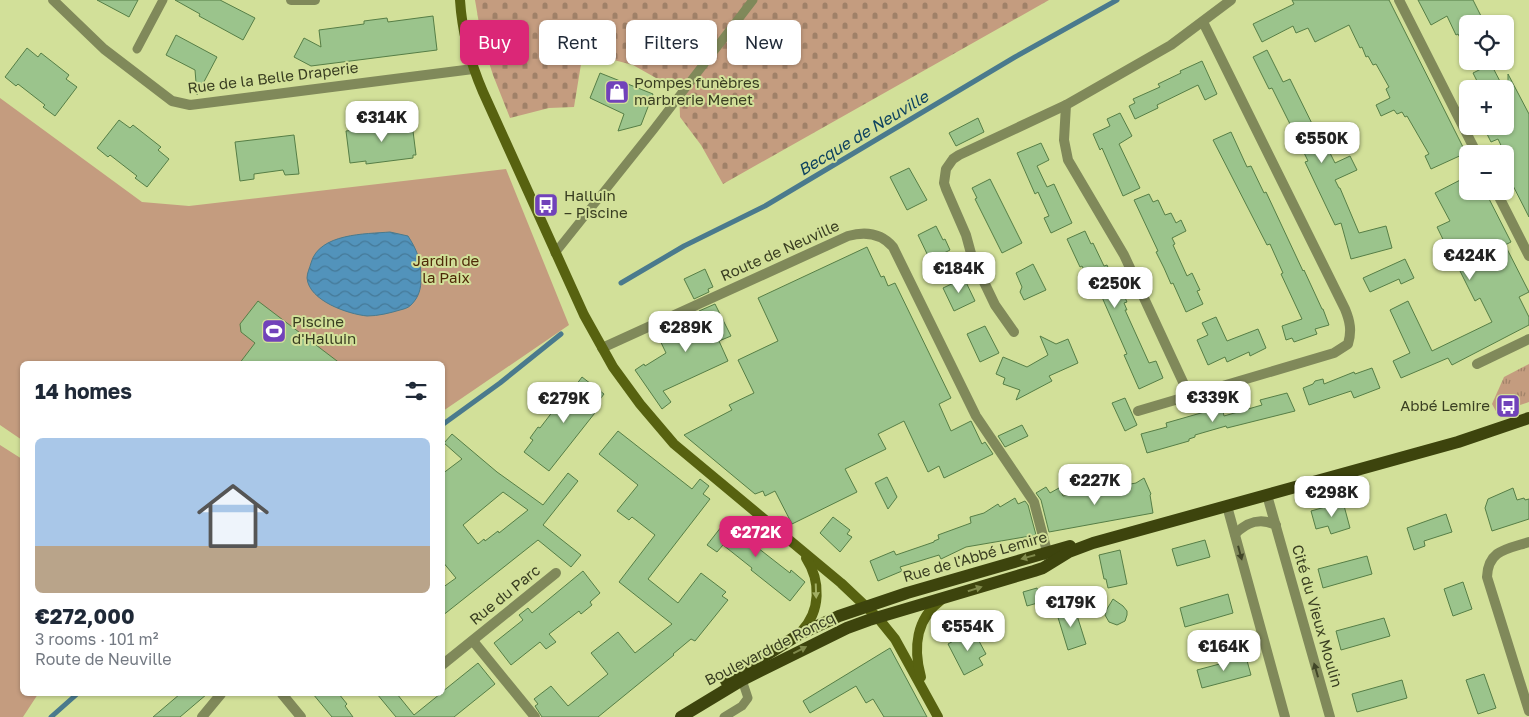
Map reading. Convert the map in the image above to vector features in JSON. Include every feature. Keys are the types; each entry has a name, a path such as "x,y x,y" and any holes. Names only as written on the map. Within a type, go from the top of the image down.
{"main road":[{"name":"Rue de l'Abbé Lemire","path":"867,606 1458,442 1529,418"},
{"name":"Rue de l'Abbé Lemire","path":"878,618 1034,571 1049,557"},
{"name":"Boulevard de Roncq","path":"681,717 713,690 740,671 798,635 839,616 867,606"},
{"name":"Boulevard de Roncq","path":"681,717 742,680 830,635 878,618"}],"street":[{"name":"Rue de la Belle Draperie","path":"53,0 104,49 172,101 183,104 190,105 473,69"},
{"path":"291,0 315,0"},
{"path":"460,0 463,28 473,69 555,253 584,315 602,348 640,404 674,444 867,606 878,618 895,639 938,717"},
{"path":"1014,332 995,304 972,257 966,235 946,189 944,175 948,164 959,155 1066,105 1154,55 1203,22 1231,0"},
{"path":"1399,0 1472,145"},
{"path":"1138,411 1334,353 1348,344 1351,329 1345,309 1203,22"},
{"path":"1066,105 1064,140 1068,160 1124,255 1189,395"},
{"path":"1501,200 1529,256"},
{"name":"Route de Neuville","path":"602,348 848,236 866,233 881,236 888,240 893,247 976,416 1034,502 1049,557"},
{"path":"1477,364 1529,338"},
{"name":"Cité du Vieux Moulin","path":"1267,495 1330,717"},
{"path":"1227,506 1285,717"},
{"path":"1235,534 1242,527 1253,522 1264,521 1276,525"},
{"path":"1529,542 1505,550 1493,557 1489,562 1487,577 1529,711"},
{"path":"797,548 813,570 817,590 816,605 811,620 798,635"},
{"name":"Rue du Parc","path":"445,662 556,574"},
{"path":"930,702 919,669 917,655 919,632 927,613 945,597"},
{"name":"Rue du Parc","path":"473,641 536,717"},
{"path":"202,717 219,696"},
{"path":"284,696 301,717"}],"lane":[{"path":"137,49 163,0"},
{"path":"555,253 654,129 753,0"},
{"path":"724,717 742,706 748,698 742,680"}],"green space":[{"path":"475,0 1049,0 723,184 701,145 680,117 679,91 633,65 717,65 717,20 626,20 626,63 616,61 616,20 539,20 539,65 581,65 574,107 549,108 510,118 490,65 529,65 529,20 478,20"},
{"name":"Jardin de la Paix","path":"0,98 142,202 189,206 506,169 569,325 445,410 445,361 20,361 20,439 0,425"},
{"path":"1529,364 1529,402 1497,413 1492,404 1504,377"},
{"path":"0,445 20,458 20,696 37,696 23,717 0,717"}],"water":[{"path":"390,232 408,236 419,260 421,272 420,289 418,296 410,306 388,313 367,316 359,315 340,309 322,300 309,286 307,274 316,253 323,246 344,237"}],"building":[{"path":"97,0 138,0 129,17"},
{"path":"175,0 220,0 255,18 243,40 199,16 200,14"},
{"path":"1292,0 1389,0 1462,145 1459,145 1459,156 1431,169 1425,156 1429,154 1407,116 1405,117 1402,112 1397,114 1394,110 1381,116 1376,105 1390,98 1386,89 1389,87 1376,64 1373,65 1368,56 1366,57 1362,47 1360,48 1349,25 1315,42 1308,28 1296,33 1293,26 1262,42 1253,24 1294,4"},
{"path":"1418,0 1473,0 1480,15 1459,15 1459,36 1456,35 1447,16 1431,25"},
{"path":"433,16 437,50 311,66 294,57 304,38 321,47 319,30 364,24 364,21 387,18 388,22"},
{"path":"176,35 217,57 197,95 195,70 166,55"},
{"path":"27,48 38,57 41,53 69,75 66,79 77,87 55,116 43,107 45,105 18,84 16,86 5,77"},
{"path":"1267,50 1283,82 1290,79 1326,152 1329,151 1335,163 1350,156 1357,170 1335,180 1359,233 1386,226 1392,248 1351,259 1341,223 1335,225 1305,162 1308,161 1290,124 1272,88 1269,89 1253,57"},
{"path":"1202,61 1217,94 1205,100 1198,85 1157,105 1158,108 1135,119 1129,106 1135,103 1133,99 1160,87 1158,84"},
{"path":"1479,70 1494,70 1499,80 1476,80 1473,73"},
{"path":"600,73 653,94 641,125 618,131 624,114 590,98"},
{"path":"1514,85 1529,114 1529,217 1514,188 1514,145 1501,145 1498,139 1491,142 1488,135 1514,135"},
{"path":"1120,113 1132,136 1119,144 1140,188 1123,196 1102,148 1100,150 1093,134 1110,126 1107,119"},
{"path":"978,118 984,132 956,146 949,133"},
{"path":"119,120 130,128 133,125 161,147 158,150 169,159 147,187 135,178 137,176 110,155 108,157 97,148"},
{"path":"402,122 402,124 412,123 416,155 413,155 413,158 366,164 366,161 350,163 346,131"},
{"path":"1231,132 1247,167 1251,166 1264,193 1266,192 1323,309 1329,325 1315,329 1317,334 1294,342 1292,338 1286,340 1282,326 1302,319 1281,274 1283,273 1270,244 1267,245 1213,140"},
{"path":"294,135 299,174 285,175 283,170 254,174 254,179 240,181 235,142"},
{"path":"1041,143 1049,160 1037,166 1047,187 1054,184 1072,223 1051,233 1044,218 1049,216 1038,192 1035,194 1017,153"},
{"path":"909,168 927,200 907,210 890,177"},
{"path":"990,179 1022,243 1002,253 975,199 977,198 972,188"},
{"path":"1459,181 1459,200 1490,200 1511,242 1505,245 1529,292 1519,297 1529,317 1529,325 1452,365 1448,358 1401,378 1393,361 1410,353 1390,310 1408,301 1432,351 1492,322 1480,298 1475,301 1437,227 1450,221 1435,193"},
{"path":"1149,194 1153,202 1158,200 1165,215 1171,213 1176,223 1181,220 1186,231 1172,238 1175,244 1173,245 1187,276 1192,273 1200,290 1197,291 1203,304 1186,312 1156,252 1158,251 1134,200"},
{"path":"936,226 950,250 930,260 918,235"},
{"path":"1085,231 1104,266 1107,265 1110,272 1113,271 1127,302 1124,303 1127,310 1125,310 1149,363 1156,361 1163,378 1139,389 1124,355 1127,354 1101,295 1097,296 1094,290 1089,289 1091,283 1082,266 1080,267 1067,239"},
{"path":"867,247 881,277 884,276 888,286 895,283 951,398 939,404 951,431 971,421 982,444 985,442 993,454 944,478 939,466 928,472 904,421 878,434 886,449 845,469 857,492 792,524 775,491 765,496 763,491 755,494 684,435 732,410 729,405 754,393 738,360 778,341 758,298"},
{"path":"1405,259 1414,278 1401,284 1399,279 1370,292 1363,278"},
{"path":"1033,264 1046,290 1024,300 1020,292 1022,287 1016,273"},
{"path":"705,269 713,287 708,289 709,292 694,299 684,279"},
{"path":"964,278 975,301 954,311 943,288"},
{"name":"Piscine d'Halluin","path":"258,301 337,361 241,361 255,343 241,332 240,324"},
{"path":"715,304 731,336 719,341 728,361 663,391 671,402 662,409 635,370 666,353 657,334"},
{"path":"1216,317 1227,341 1258,329 1266,348 1250,356 1249,352 1227,362 1225,357 1208,365 1197,340 1208,335 1202,323"},
{"path":"985,326 999,353 980,362 967,334"},
{"path":"1040,336 1056,344 1068,339 1078,363 1049,376 1052,381 1016,400 1020,390 1003,384 1005,378 996,374 1003,357 1027,367 1048,355"},
{"path":"1372,368 1380,388 1354,398 1351,391 1309,405 1303,388 1313,384 1315,381 1323,379 1324,384 1354,372 1355,374"},
{"path":"582,377 604,394 595,406 598,409 549,471 524,452 533,440 530,438 563,398 561,397 570,386 573,389"},
{"path":"1287,393 1295,411 1227,428 1226,426 1195,435 1189,441 1147,453 1141,434 1167,427 1166,423 1222,407 1224,416 1262,405 1260,400"},
{"path":"1125,398 1137,425 1125,431 1112,403"},
{"path":"1022,425 1028,436 1005,447 998,436"},
{"path":"618,431 692,489 700,479 709,486 703,494 710,499 648,579 678,603 701,573 726,592 722,596 728,600 695,641 691,639 598,717 542,717 535,706 538,704 534,699 551,686 568,706 608,674 591,653 618,632 635,653 672,624 619,582 655,535 632,517 629,520 617,511 638,485 599,454"},
{"path":"452,434 497,472 543,505 568,473 578,481 543,525 581,555 571,567 538,540 445,614 445,586 456,578 445,565 445,472 462,459 445,444","holes":["503,492 528,510 499,533 498,531 478,544 463,525"]},
{"path":"887,477 897,497 888,509 875,483"},
{"path":"1144,478 1151,494 1153,513 1049,532 1041,500 1036,493 1046,487 1050,493 1059,488 1063,496 1136,483"},
{"path":"1513,488 1517,500 1529,499 1529,519 1492,531 1485,508 1488,499"},
{"path":"1015,498 1018,504 1025,501 1028,505 1036,535 966,547 941,559 939,555 900,567 902,571 878,581 870,561 894,551 896,555 934,542 939,539 938,535 971,523 970,517 984,513 998,504 1000,507"},
{"path":"1343,502 1350,528 1331,534 1328,526 1316,529 1311,511"},
{"path":"1446,514 1452,532 1424,541 1425,546 1414,550 1407,528"},
{"path":"729,517 762,542 758,548 790,573 791,570 805,582 790,601 723,545 717,552 707,545"},
{"path":"833,517 850,530 847,534 852,537 840,552 820,533"},
{"path":"1205,540 1210,557 1177,566 1172,549"},
{"path":"1120,550 1127,584 1108,588 1099,555"},
{"path":"1367,556 1372,574 1323,588 1318,569"},
{"path":"583,571 600,593 590,602 592,605 581,614 579,611 549,634 556,642 546,649 540,642 511,665 494,643 523,620 519,615 528,608 532,613"},
{"path":"1463,582 1472,609 1453,616 1444,589"},
{"path":"1037,588 1041,602 1027,606 1023,592"},
{"path":"1228,594 1233,613 1185,627 1180,608"},
{"path":"1113,599 1127,611 1125,621 1117,625 1109,622 1105,615"},
{"path":"1074,606 1086,644 1068,650 1056,611"},
{"path":"1384,618 1390,636 1341,650 1336,631"},
{"path":"973,630 986,654 979,658 983,665 964,675 948,644"},
{"path":"890,648 927,717 884,717 873,699 866,703 856,686 810,713 803,701"},
{"path":"1246,657 1251,675 1202,688 1197,670"},
{"path":"478,663 495,684 454,717 396,717 379,696 399,696 414,715 438,696 445,696 445,690"},
{"path":"1484,674 1496,708 1478,714 1466,680"},
{"path":"1402,680 1407,698 1357,712 1352,694"},
{"path":"178,696 205,696 180,717 153,717"},
{"path":"315,696 341,696 353,717 332,717"}],"waterway":[{"name":"Becque de Neuville","path":"621,283 684,246 765,206 1015,57 1117,0"},
{"name":"Becque de Neuville","path":"445,423 500,383 561,334"},
{"name":"Becque de Neuville","path":"51,717 75,696"}],"place":[{"name":"Pompes funèbres marbrerie Menet","path":"617,92"},
{"name":"Halluin – Piscine","path":"546,205"},
{"name":"Piscine d'Halluin","path":"274,331"},
{"name":"Abbé Lemire","path":"1508,406"}]}
